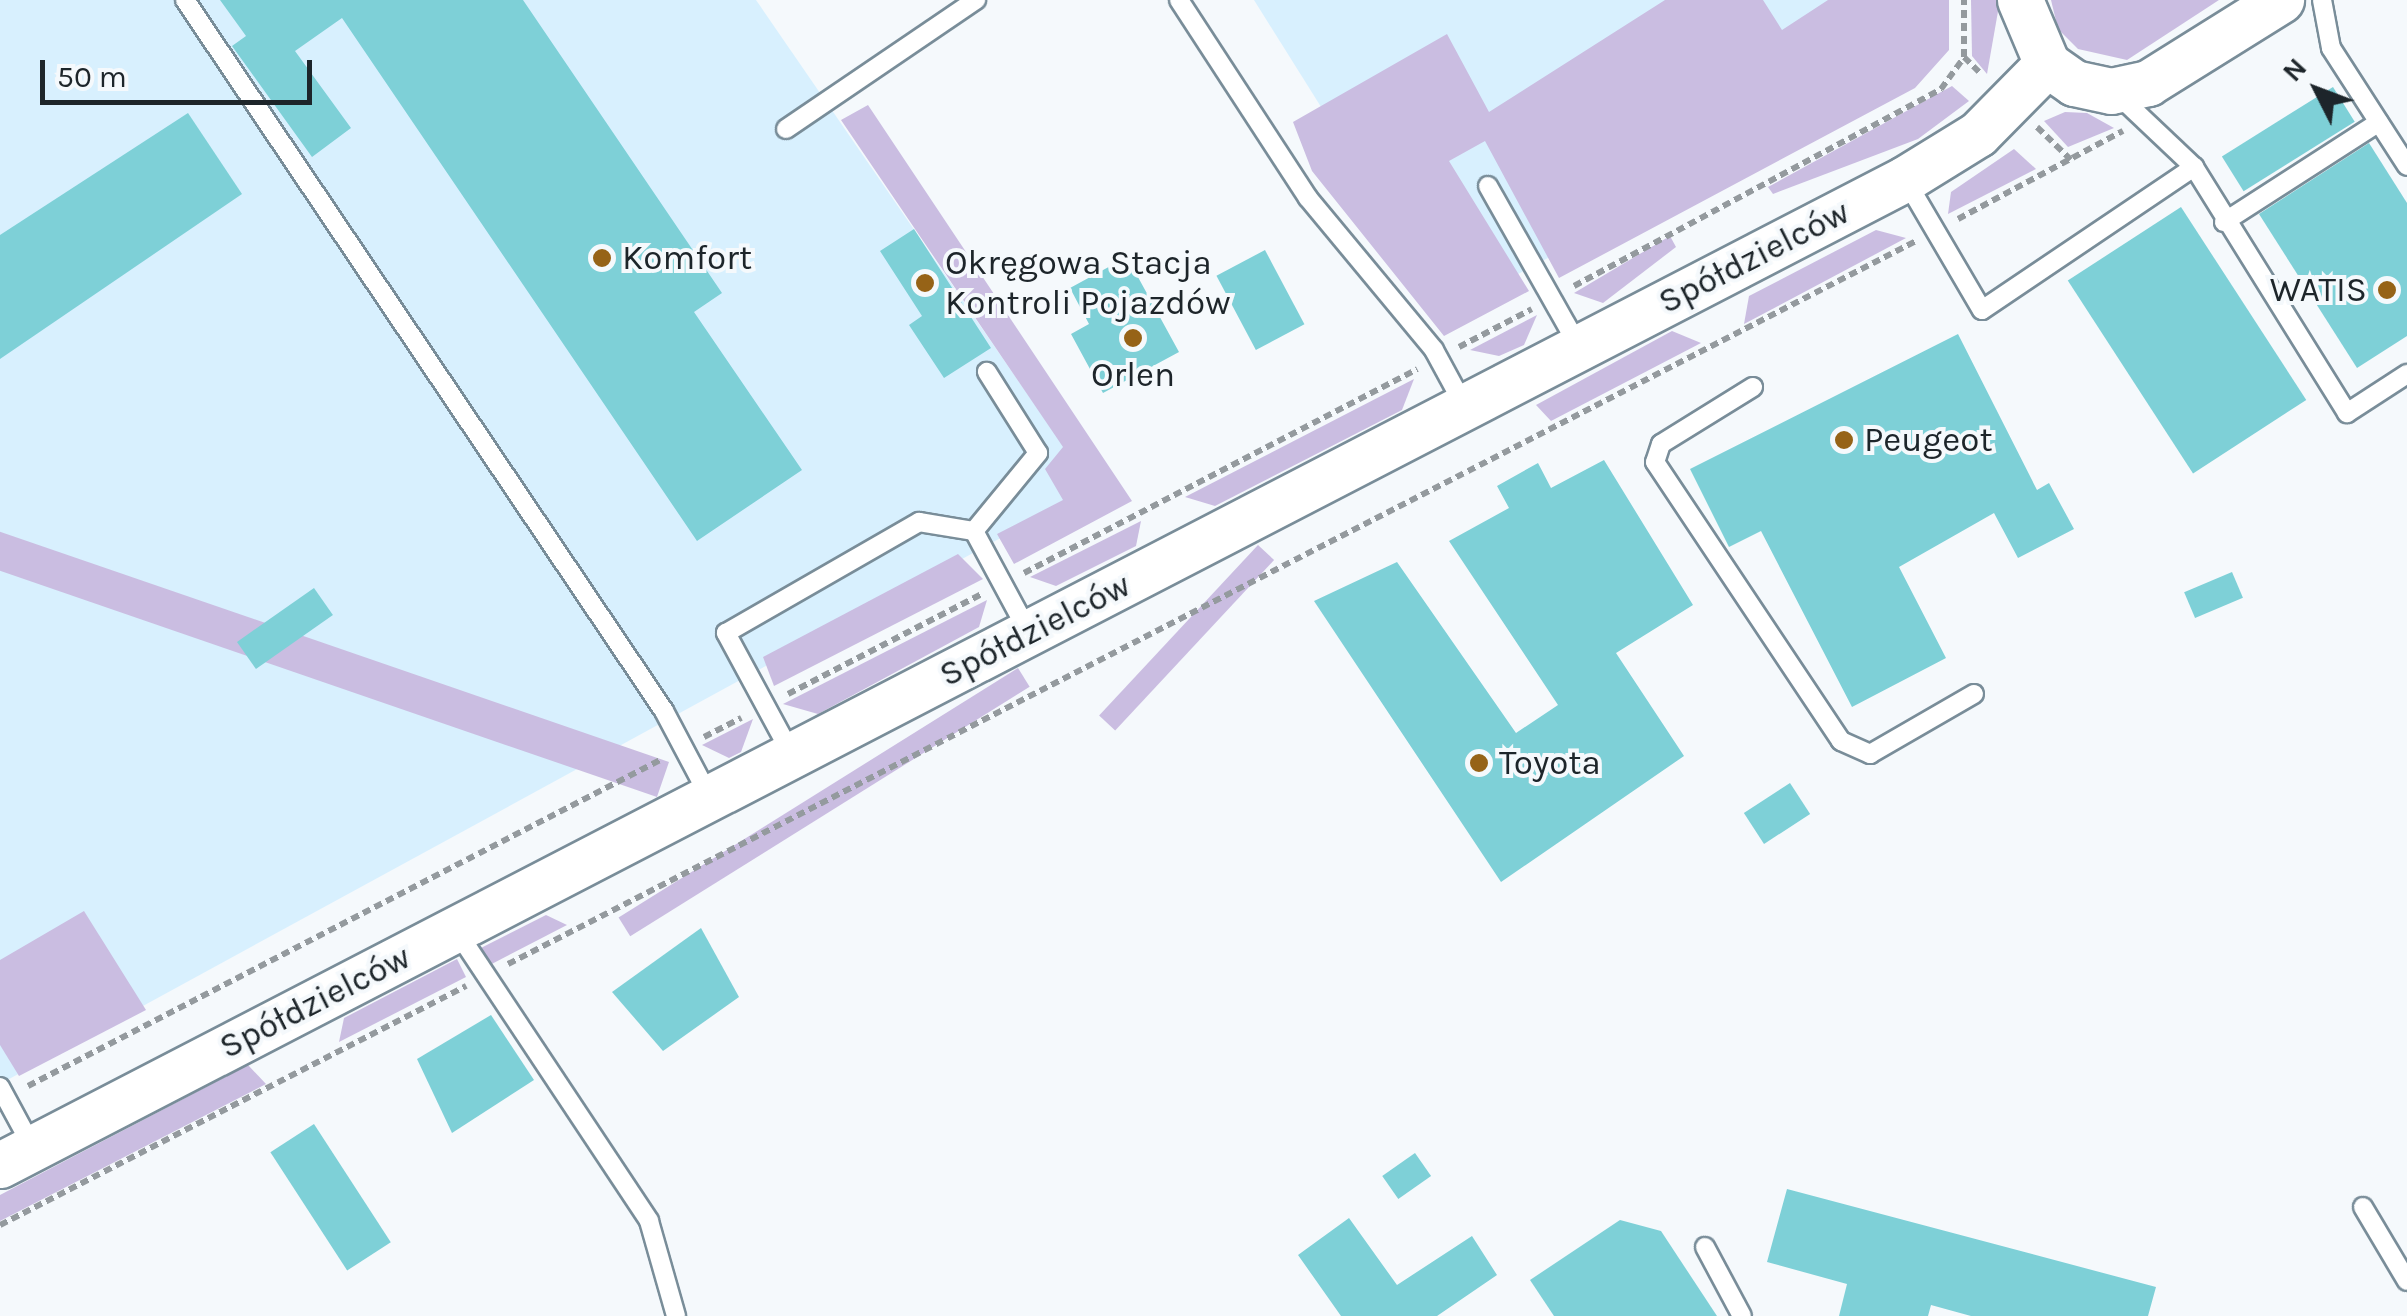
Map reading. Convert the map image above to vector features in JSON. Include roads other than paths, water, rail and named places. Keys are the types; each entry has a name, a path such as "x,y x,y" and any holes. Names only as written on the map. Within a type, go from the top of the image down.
{"street":[{"path":"2020,0 2047,64 2074,83 2129,104 2148,82 2281,0"},
{"name":"Spółdzielców","path":"17,1156 1905,179 1978,134 2047,64"}],"lane":[{"path":"185,0 664,711 710,798"},
{"path":"786,129 976,0"},
{"path":"1179,0 1308,198 1434,350 1465,407"},
{"path":"2322,0 2331,48 2407,166"},
{"path":"2129,104 2194,167 2224,222 2347,413 2407,374"},
{"path":"2224,222 2378,122"},
{"path":"1905,179 1982,310 2194,167"},
{"path":"1488,186 1579,347"},
{"path":"974,531 1038,452 987,372"},
{"path":"1753,386 1662,444 1655,462 1841,740 1870,754 1974,694"},
{"path":"792,756 726,633 919,522 974,531"},
{"path":"974,531 1029,634"},
{"path":"456,929 483,977 649,1221 676,1316"},
{"path":"0,1087 17,1156"},
{"path":"2363,1207 2407,1282"},
{"path":"1705,1247 1742,1316"}],"place":[{"name":"Komfort","path":"602,258"},
{"name":"Okręgowa Stacja Kontroli Pojazdów","path":"925,283"},
{"name":"WATIS","path":"2387,290"},
{"name":"Orlen","path":"1133,338"},
{"name":"Peugeot","path":"1844,440"},
{"name":"Toyota","path":"1479,763"}]}
